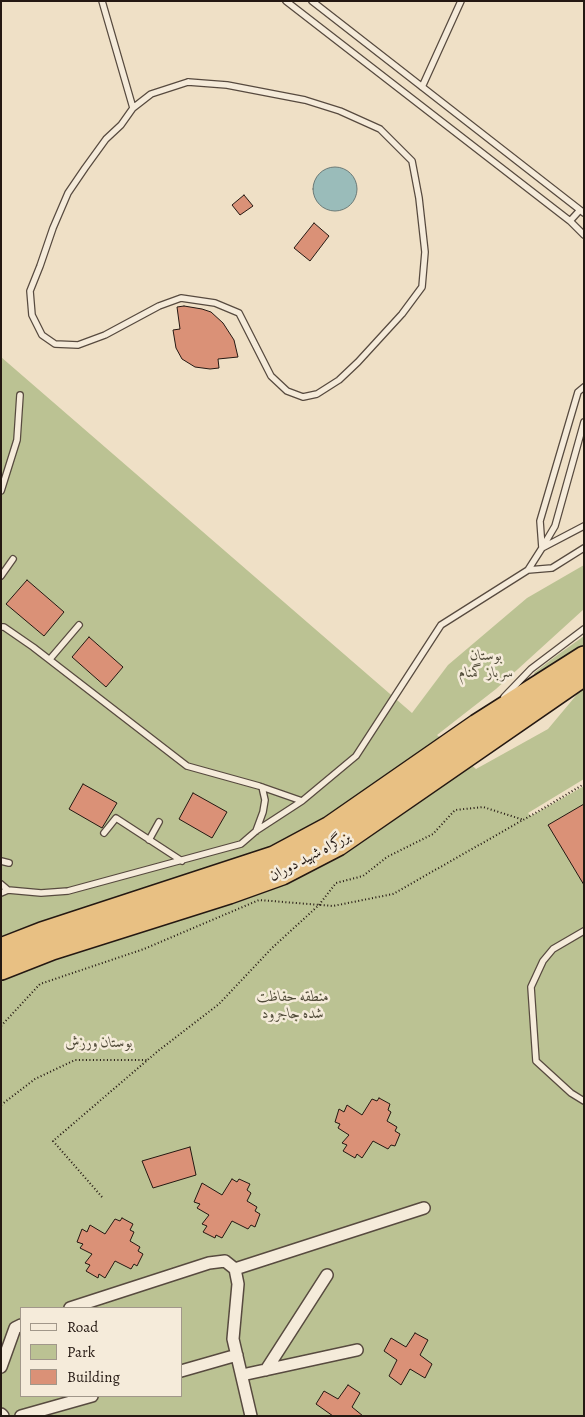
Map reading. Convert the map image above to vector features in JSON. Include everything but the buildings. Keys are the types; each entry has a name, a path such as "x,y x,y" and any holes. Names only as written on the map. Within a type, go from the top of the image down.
{"highway":[{"name":"بزرگراه شهید دوران","path":"1,949 42,933 274,857 330,827 477,725 584,657"},
{"name":"بزرگراه شهید دوران","path":"1,969 52,949 229,893 282,874 338,845 584,675"}],"street":[{"path":"235,1269 424,1208"},
{"path":"73,1307 209,1263 225,1262 235,1269 238,1284 233,1339 251,1416"},
{"path":"266,1370 327,1275"},
{"path":"1,1367 15,1328 20,1326"},
{"path":"242,1375 357,1350"},
{"path":"182,1371 237,1355"},
{"path":"21,1416 88,1397"}],"lane":[{"path":"102,1 133,108"},
{"path":"286,1 570,221 584,235"},
{"path":"312,1 582,212 570,221"},
{"path":"422,87 461,1"},
{"path":"188,82 227,85 305,100 340,111 380,129 412,161 419,198 425,252 422,287 402,314 340,380 317,394 303,397 287,391 271,376 239,314 216,303 181,298 159,306 104,335 78,345 54,344 42,334 32,315 30,291 53,228 68,193 106,139 121,125 133,108 151,94 188,82"},
{"path":"542,548 540,521 578,392 584,387"},
{"path":"1,491 17,440 20,395"},
{"path":"1,893 8,890 41,893 68,891 241,844 302,801 356,756 441,625 528,570 555,526 584,422"},
{"path":"542,548 584,526"},
{"path":"528,570 552,568 584,548"},
{"path":"1,576 13,560"},
{"path":"50,659 79,625"},
{"path":"1,627 50,659 187,766 262,787 302,801"},
{"path":"477,725 531,669 584,630"},
{"path":"256,832 264,812 266,800 262,787"},
{"path":"104,833 116,818 182,861"},
{"path":"149,840 159,822"},
{"path":"1,862 9,863"},
{"path":"1,884 8,890"},
{"path":"584,931 553,949 543,961 531,987 536,1061 571,1094 584,1101"}],"path":[{"path":"1,1026 40,984 144,949 259,900 333,906 393,894 584,784"},
{"path":"102,1196 53,1141 148,1060 219,1004 272,948 319,905 336,883 363,876 386,857 433,834 456,810 483,807 524,820"},
{"path":"1,1105 35,1079 75,1060 148,1060"}],"green space":[{"name":"منطقه حفاظت شده جاجرود","path":"1,357 412,713 448,665 527,598 584,565 584,609 496,689 437,735 476,769 548,729 584,686 584,779 528,813 531,816 584,786 584,1416 1,1416"},
{"path":"584,636 584,650 535,675 534,673"}],"water":[{"path":"331,167 339,167 351,173 357,189 351,205 339,211 331,211 319,205 313,193 313,185 319,173"}],"park label":[{"name":"بوستان سرباز گمنام","path":"486,664"},
{"name":"بوستان ورزش","path":"99,1043"}]}
